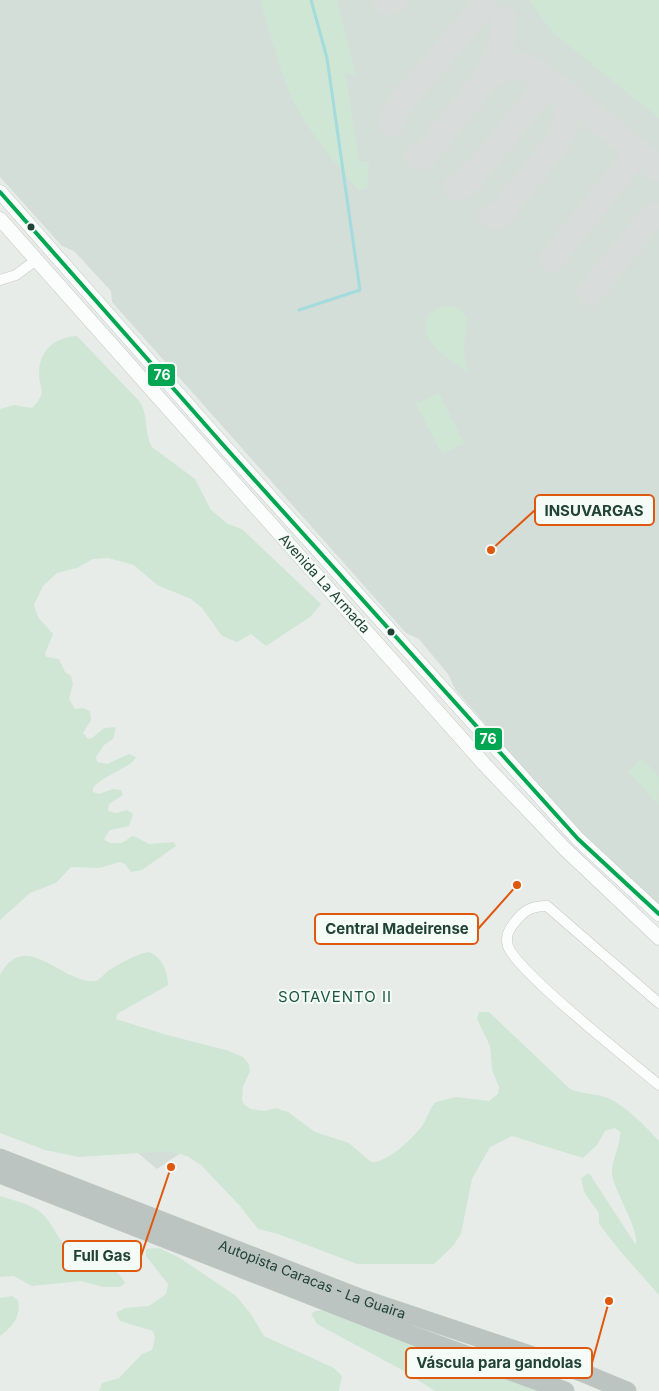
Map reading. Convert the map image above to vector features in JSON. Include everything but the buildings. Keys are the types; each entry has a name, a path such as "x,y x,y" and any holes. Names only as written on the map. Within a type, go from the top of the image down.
{"highway":[{"name":"Autopista Caracas - La Guaira","path":"0,1158 360,1298 581,1372 627,1391"},
{"name":"Autopista Caracas - La Guaira","path":"0,1174 414,1336 565,1391"}],"main road":[{"name":"Avenida La Armada","path":"0,192 225,447 578,838 659,914"},
{"name":"Avenida La Armada","path":"0,219 484,764 560,844 654,933"}],"street":[{"path":"0,280 16,275 36,260"},
{"path":"659,1003 547,906 537,906 522,912 508,931 508,947 535,980 659,1086"},
{"path":"654,933 659,942"}],"shaded area":[{"path":"0,0 659,0 659,905 627,879 558,809 455,689 448,674 419,639 406,633 112,302 111,291 74,251 62,246 0,177"},
{"path":"191,1146 157,1169 138,1153"}],"green space":[{"path":"260,0 337,0 356,76 345,72 359,162 369,162 367,188 359,190 351,181 322,145 296,107 282,72"},
{"path":"529,0 659,0 659,118 552,32"},
{"path":"447,306 457,308 466,317 467,329 464,349 468,373 438,350 427,334 425,326 428,317 436,309"},
{"path":"77,336 140,402 145,413 148,436 152,447 195,479 211,510 228,524 242,529 321,604 310,617 266,646 251,634 237,642 222,636 202,608 191,599 157,585 134,565 108,558 93,559 77,568 57,573 43,586 34,605 38,617 53,634 45,654 47,657 59,659 65,672 71,676 73,684 69,699 75,709 83,708 90,711 91,720 83,733 88,739 104,728 116,727 113,739 104,745 96,757 97,762 107,764 129,754 136,757 134,761 93,788 93,792 99,794 113,789 121,790 123,795 109,804 108,811 116,813 127,810 133,814 129,826 110,830 104,839 110,843 122,843 132,836 149,844 174,842 176,846 142,870 131,872 125,864 120,862 99,868 71,867 56,883 30,893 0,920 0,409 14,405 32,408 37,403 41,394 39,372 42,357 50,346 56,342"},
{"path":"439,393 464,443 442,454 416,404"},
{"path":"642,758 659,777 658,804 628,772"},
{"path":"149,952 161,961 167,975 168,985 117,1014 116,1019 167,1035 226,1050 243,1057 249,1064 250,1071 243,1087 242,1099 243,1103 250,1109 265,1111 276,1108 288,1112 315,1132 349,1143 371,1162 384,1159 406,1143 422,1126 436,1102 456,1097 489,1101 498,1094 499,1087 492,1070 490,1046 477,1019 479,1012 489,1012 570,1089 608,1098 622,1106 659,1141 659,1295 599,1224 599,1213 584,1192 581,1178 589,1173 636,1245 631,1220 617,1191 612,1174 620,1137 620,1132 615,1128 605,1131 597,1145 583,1158 512,1136 490,1147 472,1179 461,1234 453,1246 434,1264 357,1264 278,1234 258,1229 240,1206 201,1165 187,1156 169,1151 79,1157 45,1150 0,1133 0,975 9,962 20,957 31,956 77,978 96,981 124,961"},
{"path":"0,1196 36,1209 47,1219 63,1243 74,1253 109,1267 121,1276 125,1283 120,1287 103,1287 81,1281 32,1286 14,1276 0,1277"},
{"path":"159,1248 180,1258 236,1296 251,1314 264,1336 334,1368 342,1376 339,1391 99,1391 102,1383 119,1378 142,1354 152,1350 155,1338 153,1331 120,1321 116,1313 125,1308 149,1306 166,1294 168,1284 146,1256 146,1249"},
{"path":"12,1296 18,1300 17,1316 9,1329 0,1336 0,1298"},
{"path":"324,1310 539,1391 435,1391 402,1370 317,1324 311,1314 315,1311"}],"waterway":[{"path":"299,310 360,290 327,58 311,0"}],"taxiway":[{"path":"386,2 395,0"},
{"path":"391,123 404,99 484,5"},
{"path":"491,216 499,216 551,151 563,131 567,110 564,98 557,86 546,86 542,77 527,67 509,67 491,75 484,81 499,51 503,35 503,18"},
{"path":"417,156 424,156 484,81"},
{"path":"456,187 464,186 546,86"},
{"path":"559,88 659,169"},
{"path":"552,259 634,157"},
{"path":"590,293 653,215"}],"transit line":[{"name":"76","path":"0,192 225,447 578,839 659,914"}],"place":[{"name":"INSUVARGAS","path":"491,550"},
{"name":"Central Madeirense","path":"517,885"},
{"name":"Full Gas","path":"171,1167"},
{"name":"Váscula para gandolas","path":"609,1301"}],"district":[{"name":"SOTAVENTO II","path":"335,996"}]}
